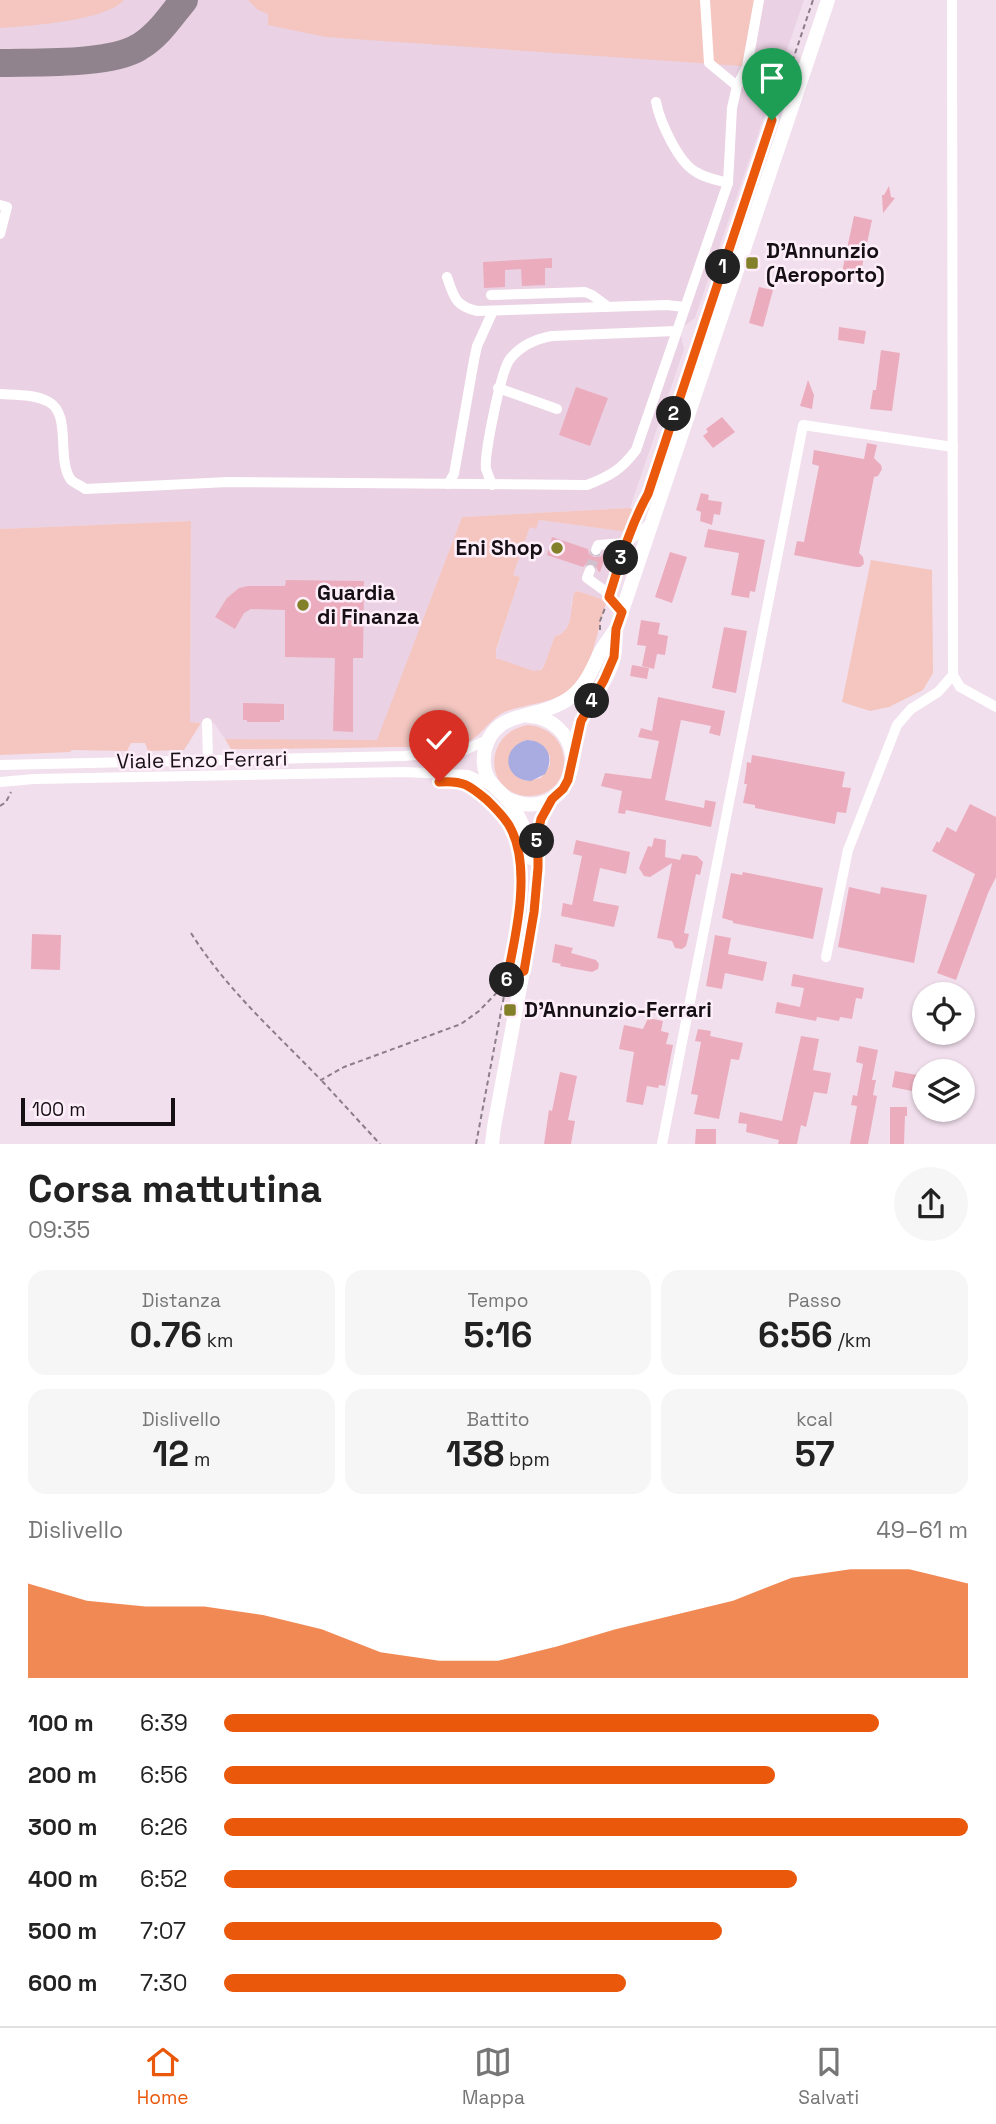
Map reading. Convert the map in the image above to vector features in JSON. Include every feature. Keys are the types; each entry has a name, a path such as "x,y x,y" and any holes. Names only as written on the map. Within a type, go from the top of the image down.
{"main road":[{"path":"535,896 529,844 522,824 491,792 484,751 494,732 508,720 558,705 580,688 616,629 828,0"},
{"path":"490,1144 531,931 541,819 552,799 568,780 581,721 614,657 616,629"},
{"path":"526,716 546,719 555,724 568,740 572,760"},
{"path":"503,802 525,805 552,799"}],"street":[{"path":"705,0 709,63 737,86"},
{"path":"0,394 40,399 49,402 59,411 66,465 71,480 85,489 228,482 587,485 609,477 625,465 636,450 728,183 732,108 737,86 747,67 759,0"},
{"path":"952,0 953,675 960,687 996,708"},
{"path":"656,102 658,114 681,158 695,172 728,183"},
{"path":"0,205 6,207 0,234"},
{"path":"447,277 455,300 465,308 477,312 607,306 684,307"},
{"path":"491,295 585,292 607,306"},
{"path":"448,484 454,474 477,346 493,311"},
{"path":"492,485 486,467 498,388 508,361 525,344 552,336 676,331"},
{"path":"498,388 558,409"},
{"path":"662,1144 803,425 953,447"},
{"path":"596,551 598,545 626,543 650,524"},
{"path":"590,570 587,578 622,612"},
{"path":"826,957 848,850 897,725 911,709 938,692 953,675"},
{"path":"208,723 208,760"},
{"name":"Viale Enzo Ferrari","path":"0,765 404,756 465,750 488,740"},
{"name":"Viale Enzo Ferrari","path":"0,782 34,779 404,772 468,775 491,792"}],"path":[{"path":"668,433 813,0"},
{"path":"600,630 600,621 626,543 648,494"},
{"path":"472,787 505,820"},
{"path":"0,806 6,802 11,792 18,788"},
{"path":"491,792 503,802"},
{"path":"476,1144 521,906 519,854"},
{"path":"480,1144 523,920 524,860"},
{"path":"191,933 206,958 233,990 380,1144"},
{"path":"321,1080 344,1067 461,1024 512,977"}],"shaded area":[{"path":"0,0 804,0 695,318 684,326 681,336 684,349 630,508 462,517 377,741 225,739 214,723 190,722 191,521 0,529"},
{"path":"0,0 124,0 101,13 84,18 0,28"},
{"path":"248,0 754,0 742,66 326,37 268,25 268,14 258,10"},
{"path":"630,508 636,511 629,532 539,520 536,529 530,527 513,575 520,577 496,650 496,658 534,671 541,670 555,636 561,634 568,625 574,593 578,591 607,601 589,661 578,680 563,694 507,711 471,740 448,747 231,749 225,739 377,740 462,517"},
{"path":"539,520 624,531 602,599 578,591 574,593 571,605 573,612 565,632 555,636 544,666 537,672 498,659 495,655 520,577 513,575 530,527"},
{"path":"191,521 190,722 201,723 184,750 148,751 145,743 131,743 127,751 72,750 0,755 0,529"},
{"path":"871,560 932,570 933,673 923,690 889,707 870,711 842,702"},
{"path":"527,725 543,729 555,737 562,749 562,774 555,785 544,793 529,796 514,793 503,786 497,775 494,764 496,751 502,740 512,731","holes":["532,740 550,756 550,765 541,778 526,781 514,774 523,741"]}],"water":[{"path":"527,740 540,743 549,756 545,774 531,781 515,775 508,763 512,749"}],"building":[{"path":"889,186 891,197 895,198 883,213 882,195"},
{"path":"854,216 872,220 860,276 842,272"},
{"path":"552,258 552,268 545,268 545,285 522,286 521,269 505,270 505,287 484,288 483,262"},
{"path":"759,287 773,290 763,327 749,323"},
{"path":"839,327 866,331 864,344 838,340"},
{"path":"881,350 900,353 892,411 870,409 873,390 876,390"},
{"path":"808,380 814,395 812,409 800,406"},
{"path":"576,387 608,398 590,446 559,435"},
{"path":"722,417 735,432 713,448 703,436 708,432 706,429"},
{"path":"867,443 877,445 874,458 882,469 878,476 874,477 859,553 864,564 856,567 794,555 797,541 804,542 819,466 812,464 814,450 864,459"},
{"path":"701,493 709,495 708,500 722,502 720,515 714,514 712,525 700,521 701,512 696,510"},
{"path":"708,529 765,540 755,592 750,591 749,598 731,595 739,553 704,547"},
{"path":"552,537 588,549 589,554 594,557 606,555 600,572 592,562 583,567 547,555"},
{"path":"670,552 687,557 672,603 655,597"},
{"path":"286,580 364,581 363,658 353,658 353,732 333,731 335,658 285,657 285,610 251,609 244,613 235,629 215,617 227,598 239,588 285,586"},
{"path":"641,620 660,623 658,634 668,636 665,655 657,654 654,669 642,666 646,646 637,645"},
{"path":"724,627 747,631 736,693 712,688"},
{"path":"632,665 649,668 647,679 630,676"},
{"path":"658,697 725,711 720,736 709,733 711,726 681,720 665,800 704,808 705,800 716,802 711,827 626,810 625,814 618,813 622,791 601,786 605,773 651,779 659,741 638,737 641,728 652,731"},
{"path":"243,703 284,704 284,720 247,722 243,720"},
{"path":"752,755 845,772 842,787 851,788 846,813 837,812 835,824 755,808 755,805 743,803 747,784 744,784 747,762 751,763"},
{"path":"970,804 996,817 996,877 956,980 937,973 975,874 932,851 947,827 956,832"},
{"path":"654,838 666,840 665,857 680,860 682,854 697,856 703,862 700,875 696,874 684,933 689,934 686,946 682,949 675,948 672,941 657,938 672,863 650,877 644,876 639,868 648,846 652,847"},
{"path":"576,840 630,852 626,874 600,868 593,901 619,906 614,927 561,916 563,903 572,905 582,856 573,854"},
{"path":"743,872 823,888 813,939 733,923 722,918 731,873 742,875"},
{"path":"849,887 880,894 881,887 927,895 914,963 838,947"},
{"path":"32,934 61,935 60,970 31,969"},
{"path":"715,935 731,938 728,954 767,962 763,981 725,973 722,989 706,986"},
{"path":"555,944 573,948 571,953 596,960 598,969 592,972 552,962"},
{"path":"793,974 864,988 862,999 856,998 852,1019 840,1017 839,1021 817,1017 816,1021 775,1013 777,1002 800,1007 804,988 791,986"},
{"path":"648,1018 663,1021 661,1031 669,1033 666,1044 673,1045 665,1086 647,1086 643,1105 626,1102 634,1052 619,1049 624,1025 643,1029"},
{"path":"698,1029 711,1031 710,1036 743,1043 739,1060 731,1059 719,1119 694,1114 698,1095 691,1094 701,1042 695,1041"},
{"path":"801,1036 819,1039 813,1070 831,1073 827,1094 814,1092 806,1127 801,1125 797,1144 778,1144 779,1140 746,1132 747,1124 738,1123 740,1112 782,1121"},
{"path":"859,1046 878,1050 872,1080 876,1080 873,1095 877,1096 868,1144 850,1144 857,1106 851,1105 853,1095 857,1096 863,1064 856,1062"},
{"path":"895,1071 912,1074 912,1091 892,1087"},
{"path":"560,1072 577,1076 568,1120 575,1121 571,1144 544,1144 549,1110 552,1111"},
{"path":"890,1107 907,1107 904,1144 890,1144"},
{"path":"696,1129 716,1129 716,1144 695,1144"}],"taxiway":[{"path":"0,63 92,60 126,53 152,37 184,0"}],"tunnel":[{"path":"590,570 596,550"}],"place":[{"name":"D'Annunzio (Aeroporto)","path":"752,263"},
{"name":"Eni Shop","path":"557,548"},
{"name":"Guardia di Finanza","path":"303,605"},
{"name":"D'Annunzio-Ferrari","path":"510,1010"}],"route":[{"path":"439,782 463,782 472,787 499,812 511,828 519,854 521,906 506,983 524,971 534,912 541,819 552,799 568,780 581,721 614,657 616,629 622,612 609,597 626,543 648,494 772,120"}]}
